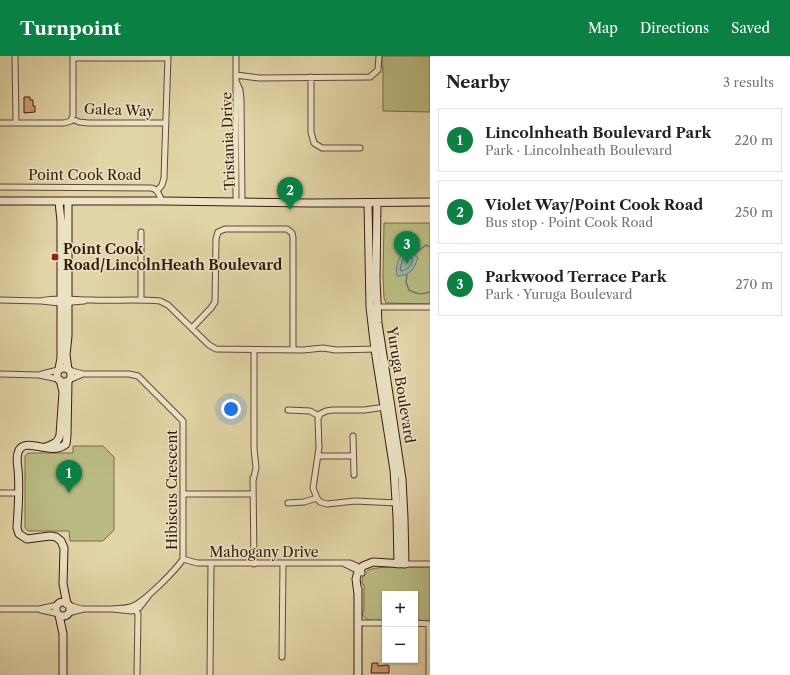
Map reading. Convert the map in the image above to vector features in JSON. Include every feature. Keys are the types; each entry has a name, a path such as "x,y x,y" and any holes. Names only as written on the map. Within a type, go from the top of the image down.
{"street":[{"path":"15,56 16,123"},
{"name":"Tristania Drive","path":"236,56 239,202"},
{"path":"236,78 370,76 378,70 379,56"},
{"path":"0,123 67,123 72,119 73,57 168,57 164,178 162,185 157,191"},
{"path":"310,77 311,132 315,145 322,148 360,148"},
{"name":"Galea Way","path":"72,119 79,122 88,123 166,123"},
{"name":"Point Cook Road","path":"0,187 154,188 162,201"},
{"name":"Point Cook Road","path":"0,202 430,202"},
{"path":"59,202 64,301 68,336 66,354 71,376 69,380 67,442 60,448 53,449 27,445 18,451 19,493 17,528 18,534 27,539 50,536 56,537 64,548 64,584 70,609 63,634"},
{"path":"46,447 55,444 59,439 63,392 57,374 61,358 68,202"},
{"name":"Yuruga Boulevard","path":"368,203 373,307 387,407 397,504 401,564"},
{"name":"Yuruga Boulevard","path":"373,307 377,203"},
{"path":"192,328 215,302 216,236 218,232 225,229 287,230 292,233 293,238 293,350"},
{"path":"141,232 141,300"},
{"path":"0,300 160,301 165,303 214,349 378,349"},
{"path":"373,307 430,307"},
{"path":"254,350 254,448 252,464 254,564"},
{"path":"39,375 59,370 64,367 69,369"},
{"name":"Hibiscus Crescent","path":"68,604 84,609 134,609 151,593 183,560 184,494 184,429 181,418 138,376 129,374 84,374 69,369"},
{"path":"0,374 39,375 64,382 69,380"},
{"name":"Hibiscus Crescent","path":"69,380 84,374"},
{"path":"387,407 364,410 333,410 324,412 319,416 318,456 313,485 317,498 320,502 327,504 355,501 397,504"},
{"name":"Yuruga Boulevard","path":"387,407 400,464 403,492 401,564"},
{"path":"288,410 310,411 319,416"},
{"path":"352,436 354,475"},
{"path":"59,439 67,442"},
{"path":"318,456 352,456"},
{"path":"0,493 19,493"},
{"path":"184,494 253,494"},
{"path":"288,503 304,502 317,498"},
{"name":"Mahogany Drive","path":"183,560 192,563 210,564 345,564 360,571"},
{"path":"358,675 358,594 356,579 360,571 370,563 430,564"},
{"path":"210,564 210,675"},
{"path":"282,657 283,564"},
{"path":"63,675 63,634 57,610 64,584"},
{"path":"0,609 39,609 58,605 63,602 68,604"},
{"path":"39,609 63,616 68,614"},
{"name":"Hibiscus Crescent","path":"68,614 84,609"},
{"path":"134,609 137,627 137,675"},
{"path":"358,623 382,623"},
{"path":"418,623 429,624 428,675"}],"green space":[{"path":"382,56 430,56 430,112 383,111"},
{"path":"384,223 430,223 430,304 386,303 384,298 383,277"},
{"path":"73,446 103,446 114,457 114,530 103,541 70,541 69,531 28,531 25,528 25,456 28,453 73,453"},
{"path":"430,567 430,621 418,620 418,591 382,591 382,620 368,620 363,616 364,585 362,582 365,573 374,568"}],"water":[{"path":"410,244 414,246 413,252 418,258 411,271 405,275 397,276 396,269 398,262 405,251 405,246"}],"building":[{"path":"24,97 30,97 30,100 33,100 35,112 24,113"},
{"path":"372,663 378,663 378,666 388,665 389,673 371,673"}],"waterway":[{"path":"414,254 426,245 430,247"},
{"path":"407,274 406,282 409,290 419,294 430,292"}],"place":[{"name":"Violet Way/Point Cook Road","path":"290,210"},
{"name":"Point Cook Road/LincolnHeath Boulevard","path":"55,257"},
{"name":"Parkwood Terrace Park","path":"407,264"},
{"name":"Lincolnheath Boulevard Park","path":"69,493"}]}
